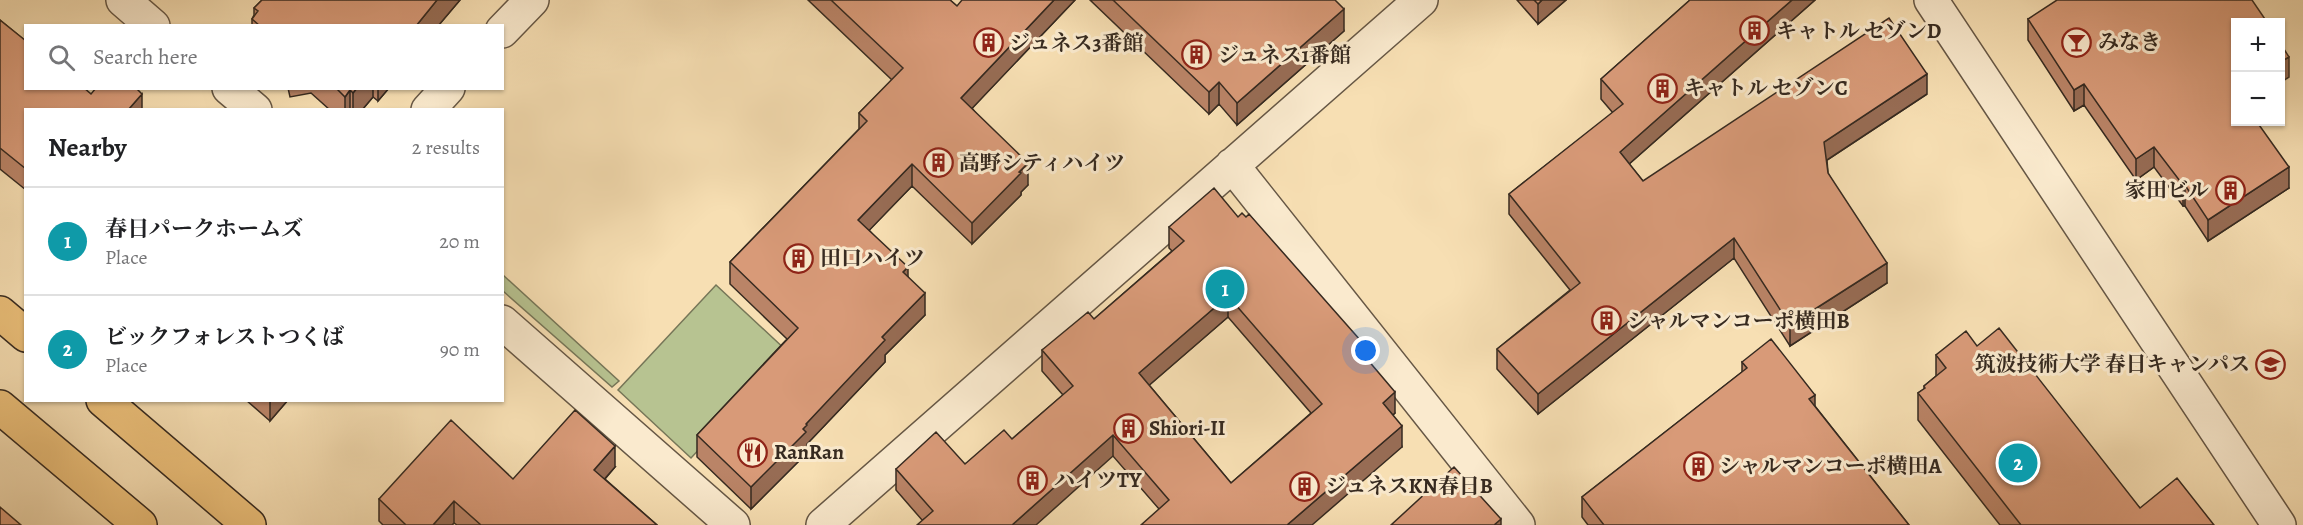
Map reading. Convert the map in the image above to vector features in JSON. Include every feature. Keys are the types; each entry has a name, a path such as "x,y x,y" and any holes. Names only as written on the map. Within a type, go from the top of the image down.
{"highway":[{"path":"0,313 24,333"},
{"path":"105,402 249,525"},
{"path":"0,407 140,525"}],"street":[{"path":"123,0 151,24"},
{"path":"504,29 532,0"},
{"path":"823,525 1421,0"},
{"path":"1930,0 2279,525"},
{"path":"231,90 253,108"},
{"path":"430,108 446,90"},
{"path":"1232,165 1518,525"},
{"path":"504,324 733,525"}],"green space":[{"path":"504,276 619,381 612,387 504,292"},
{"path":"716,285 789,353 691,458 618,390"}],"building":[{"path":"262,0 437,0 418,24 258,24 252,19 258,11 254,8"},
{"path":"831,0 950,0 957,6 962,0 1054,0 961,98 1028,163 972,223 912,164 858,220 908,267 903,272 925,293 882,337 885,340 806,424 803,429 806,432 751,487 697,435 798,328 730,262 867,121 859,113 903,68"},
{"path":"1113,0 1335,0 1344,9 1237,103 1219,82 1209,92"},
{"path":"1690,0 1792,0 1620,152 1643,181 1889,18 1927,74 1824,142 1828,173 1887,263 1790,325 1734,238 1538,394 1497,349 1580,283 1509,194 1623,104 1601,79"},
{"path":"2057,0 2252,0 2264,18 2231,18 2231,126 2260,126 2289,167 2208,220 2185,185 2154,147 2136,159 2084,84 2074,90 2028,19"},
{"path":"0,20 24,39 24,90 86,90 91,94 94,90 138,90 142,94 130,108 24,108 24,167 0,148"},
{"path":"338,90 350,90 345,97"},
{"path":"1214,188 1238,217 1242,213 1246,217 1249,214 1361,341 1356,346 1395,392 1383,403 1402,426 1287,525 1141,525 1169,500 1113,435 1012,525 917,525 933,511 896,469 936,432 965,464 1004,430 1012,439 1073,386 1042,350 1088,312 1094,319 1184,241 1169,227","holes":["1228,296 1322,404 1231,483 1139,373"]},
{"path":"1999,328 2140,508 2177,478 2214,525 2021,525 1918,393 1946,368 1936,355 1966,331 1977,346"},
{"path":"1771,339 1815,395 1809,399 1909,525 1604,525 1582,497 1747,368 1742,362"},
{"path":"575,410 615,446 594,470 657,525 481,525 454,501 433,525 406,525 379,499 451,420 513,479"},
{"path":"1454,467 1501,519 1494,525 1391,525"},
{"path":"0,507 21,525 0,525"}],"place":[{"name":"キャトル セゾンD","path":"1755,31"},
{"name":"みなき","path":"2077,42"},
{"name":"ジュネス3番館","path":"988,43"},
{"name":"ジュネス1番館","path":"1197,55"},
{"name":"キャトル セゾンC","path":"1663,88"},
{"name":"高野シティハイツ","path":"938,163"},
{"name":"家田ビル","path":"2230,190"},
{"name":"田口ハイツ","path":"799,258"},
{"name":"春日パークホームズ","path":"1225,289"},
{"name":"シャルマンコーポ横田B","path":"1606,321"},
{"name":"筑波技術大学 春日キャンパス","path":"2271,364"},
{"name":"Shiori-II","path":"1128,428"},
{"name":"RanRan","path":"753,452"},
{"name":"ビックフォレストつくば","path":"2018,463"},
{"name":"シャルマンコーポ横田A","path":"1698,466"},
{"name":"ハイツTY","path":"1033,480"},
{"name":"ジュネスKN春日B","path":"1304,486"}]}
